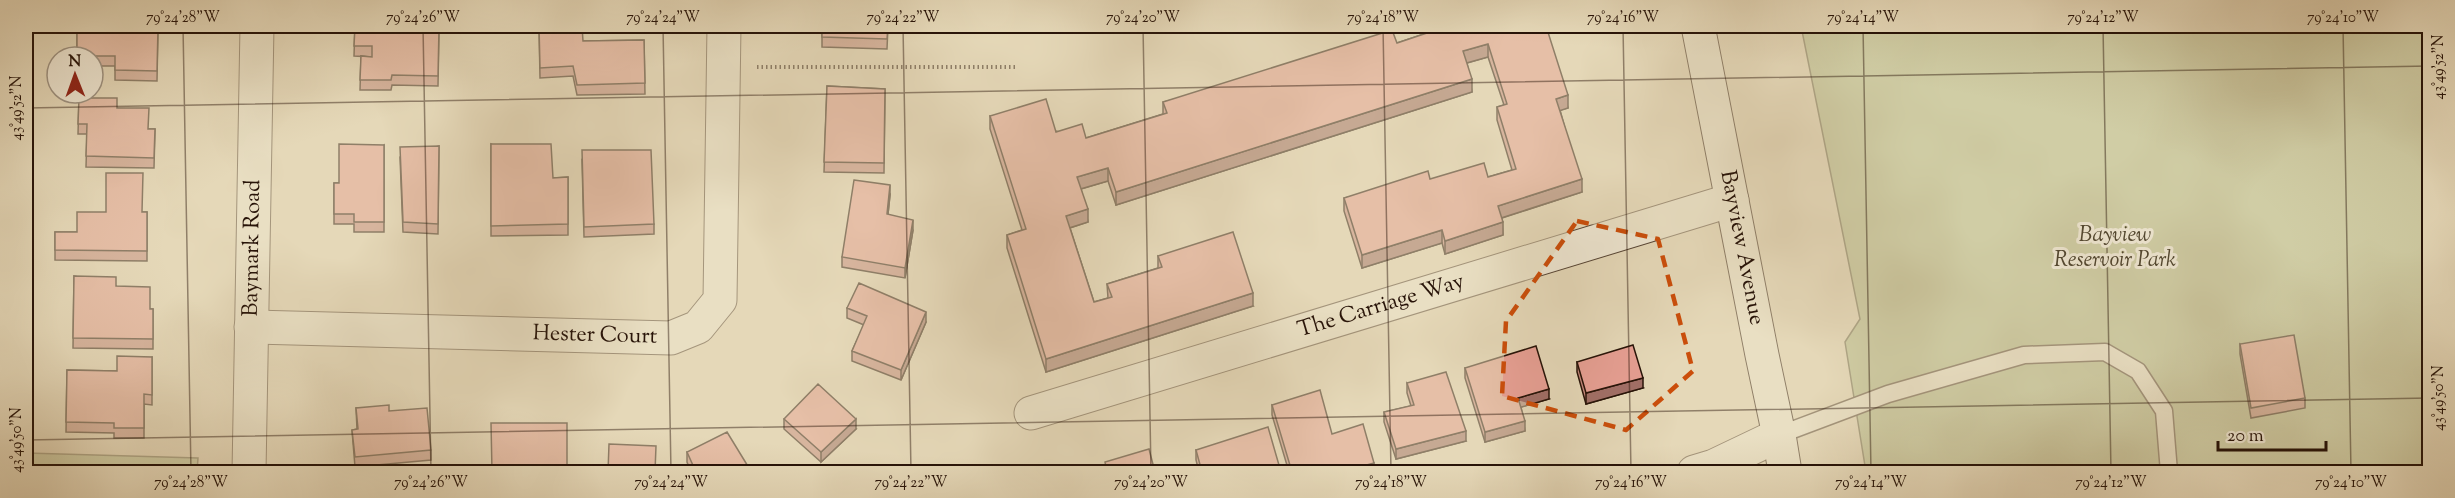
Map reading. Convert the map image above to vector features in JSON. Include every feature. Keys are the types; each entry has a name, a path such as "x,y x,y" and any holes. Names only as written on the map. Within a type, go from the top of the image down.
{"street":[{"name":"Baymark Road","path":"249,472 257,26"},
{"name":"Hester Court","path":"251,327 671,338 698,327 720,300 724,26"},
{"name":"Bayview Avenue","path":"1698,26 1785,472"},
{"name":"The Carriage Way","path":"1031,413 1732,200"},
{"path":"1694,472 1714,466 1779,435"}],"lane":[{"path":"1779,435 1888,394 2024,355 2104,352 2138,371 2164,411 2169,472"}],"path":[{"path":"724,67 1017,67"}],"highlighted area":[{"path":"1577,221 1658,239 1693,371 1626,430 1502,396 1506,321"}],"green space":[{"name":"Bayview Reservoir Park","path":"1801,26 2429,26 2429,472 1866,472 1845,342 1860,319"},
{"path":"26,453 198,458 197,472 26,472"}],"building":[{"path":"77,26 158,28 157,71 115,70 115,56 105,56 105,45 77,45"},
{"path":"355,26 439,28 438,76 392,75 391,80 360,80 361,56 372,57 372,46 354,46"},
{"path":"539,26 582,26 583,41 644,40 645,83 577,85 573,66 540,68"},
{"path":"822,26 888,26 887,39 822,37"},
{"path":"1435,26 1546,26 1568,95 1556,99 1582,179 1498,206 1503,222 1445,241 1442,230 1362,255 1344,198 1428,171 1430,179 1484,163 1488,177 1516,169 1497,107 1507,104 1488,44 1463,51 1472,79 1116,192 1108,168 1077,177 1088,209 1066,216 1094,302 1112,297 1107,284 1162,267 1158,256 1233,232 1253,293 1046,359 1007,235 1026,229 990,116 1046,99 1056,132 1082,124 1086,138 1167,113 1163,102 1392,30 1397,43 1436,30"},
{"path":"827,86 885,89 884,163 824,162"},
{"path":"105,98 117,98 117,108 149,108 148,129 155,129 154,158 86,156 87,124 78,124 79,105 105,105"},
{"path":"339,144 384,145 384,222 354,222 354,214 334,214 334,183 339,183"},
{"path":"491,144 551,144 553,178 568,177 568,224 491,226"},
{"path":"439,146 438,224 403,222 400,147"},
{"path":"582,150 651,150 654,224 584,227"},
{"path":"106,173 143,173 142,212 147,212 147,251 55,250 55,232 77,232 77,212 106,212"},
{"path":"854,180 890,185 887,214 913,220 905,268 842,257"},
{"path":"74,276 116,277 116,286 150,287 153,339 73,338"},
{"path":"859,283 926,312 901,370 852,351 867,316 847,308"},
{"path":"2294,335 2305,398 2251,408 2240,344"},
{"path":"1633,345 1643,378 1586,393 1577,362"},
{"path":"1536,346 1549,389 1518,398 1525,421 1485,432 1465,368"},
{"path":"117,356 152,357 152,395 144,394 144,428 114,428 114,423 66,422 67,370 117,371"},
{"path":"1446,372 1466,431 1396,449 1384,412 1414,405 1407,383"},
{"path":"818,384 856,419 821,452 784,419"},
{"path":"1320,390 1332,434 1363,424 1374,463 1341,472 1292,472 1272,405"},
{"path":"389,405 389,411 427,408 431,450 355,457 352,430 358,429 356,408"},
{"path":"491,423 567,423 567,472 492,472"},
{"path":"1268,427 1281,472 1202,472 1196,450"},
{"path":"727,432 749,468 739,472 696,472 687,452"},
{"path":"609,444 656,446 655,472 608,472"},
{"path":"1149,449 1155,472 1107,472 1105,462"},
{"path":"407,470 408,472 383,472"}]}
